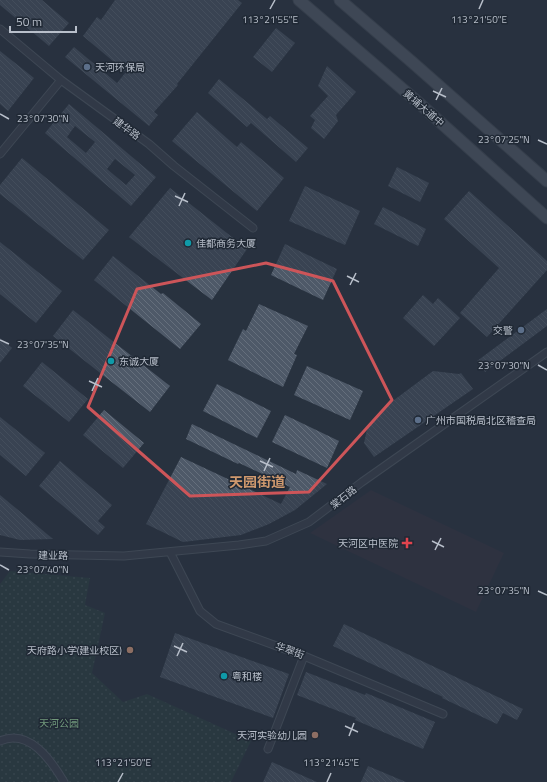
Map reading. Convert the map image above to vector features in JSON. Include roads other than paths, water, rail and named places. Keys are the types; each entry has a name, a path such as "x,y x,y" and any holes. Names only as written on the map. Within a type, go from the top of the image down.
{"main road":[{"name":"黄埔大道中","path":"299,0 420,104 547,218"},
{"path":"340,0 547,182"}],"street":[{"name":"建华路","path":"0,29 61,80 149,144 174,166 253,228"},
{"path":"0,154 61,80"},
{"name":"棠石路","path":"105,556 170,552 266,541 310,522 362,482 547,352"},
{"name":"建业路","path":"0,552 105,556"},
{"name":"华翠街","path":"170,552 200,611 216,624 304,656 443,714"},
{"path":"268,749 304,656"},
{"path":"0,741 6,738 24,739 30,742 45,754 64,782"}],"place":[{"name":"天河环保局","path":"87,67"},
{"name":"佳都商务大厦","path":"188,243"},
{"name":"交警","path":"521,330"},
{"name":"东诚大厦","path":"111,361"},
{"name":"广州市国税局北区稽查局","path":"418,420"},
{"name":"天河区中医院","path":"407,543"},
{"name":"天府路小学(建业校区)","path":"130,650"},
{"name":"粤和楼","path":"224,676"},
{"name":"天河实验幼儿园","path":"315,735"}],"district":[{"name":"天园街道","path":"257,482"}],"park label":[{"name":"天河公园","path":"59,723"}]}
